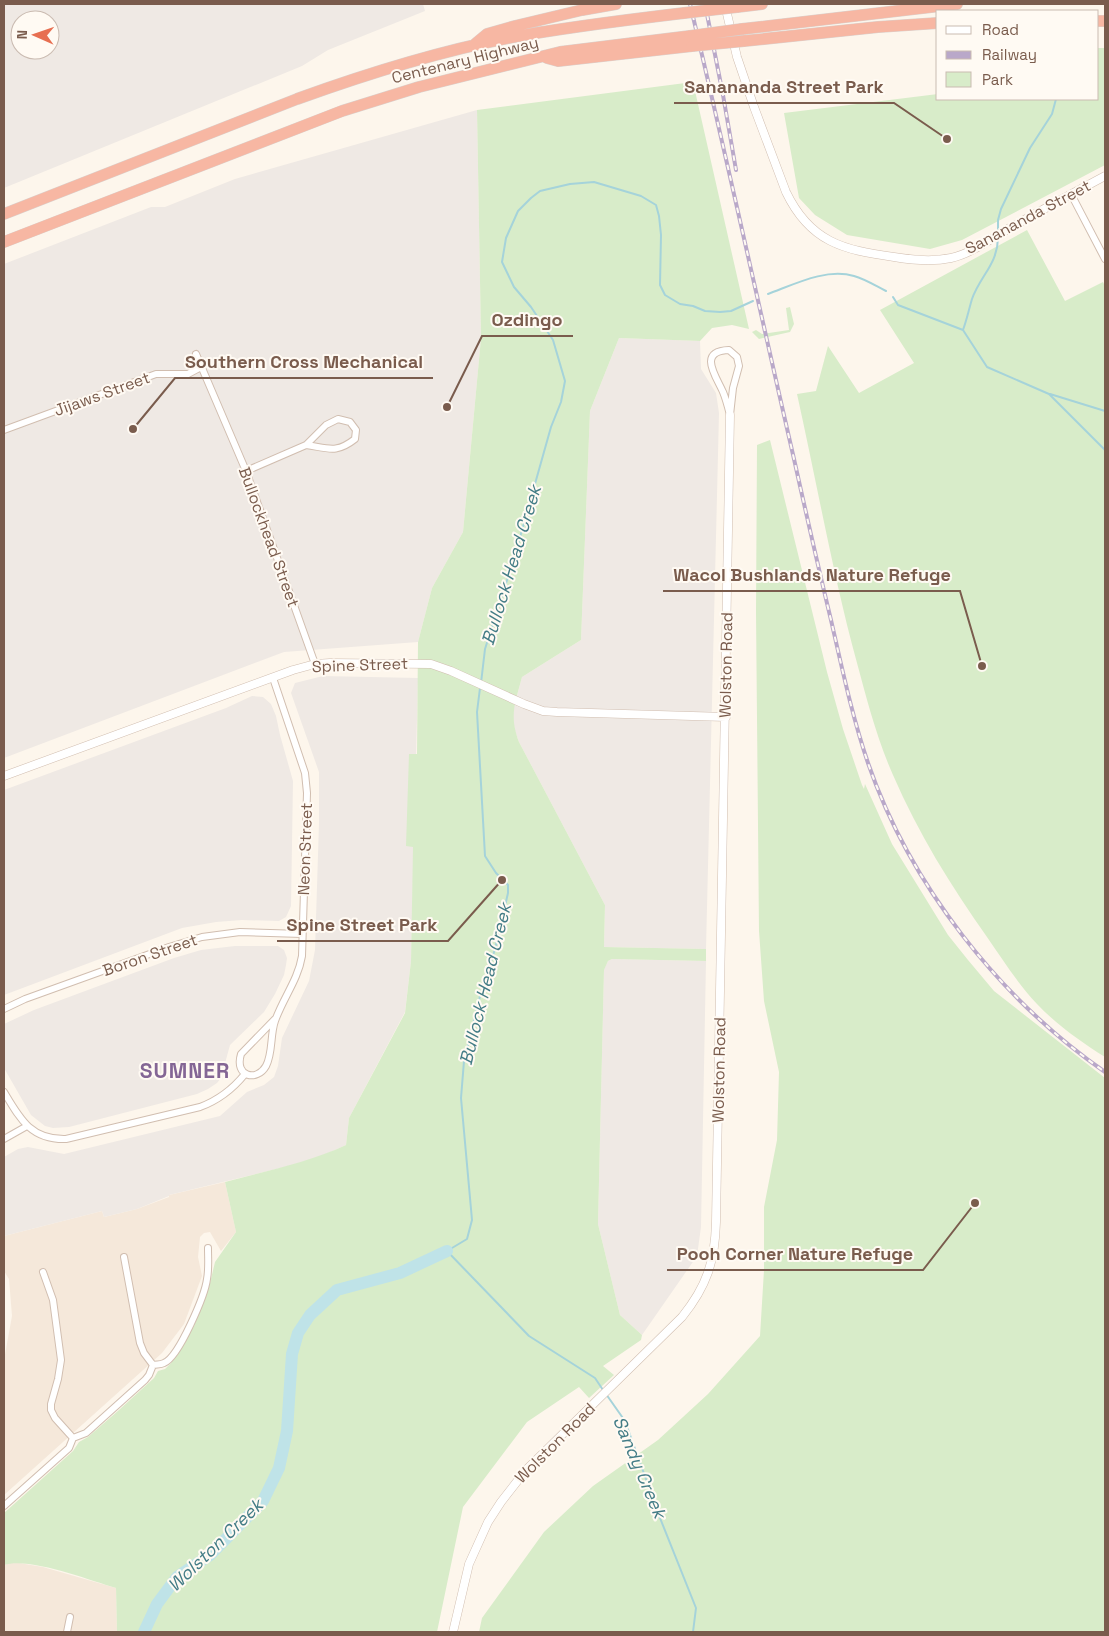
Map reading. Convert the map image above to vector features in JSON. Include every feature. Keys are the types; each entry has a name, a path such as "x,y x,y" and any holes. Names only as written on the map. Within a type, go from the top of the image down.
{"highway":[{"path":"472,47 487,34 546,18 616,4"},
{"name":"Centenary Highway","path":"4,214 339,84 408,63 544,32 762,4"},
{"name":"Centenary Highway","path":"4,242 342,111 468,74 546,57 560,52 586,48 691,41 743,35 957,4"},
{"path":"743,35 936,23"}],"street":[{"name":"Sanananda Street","path":"725,4 737,57 786,192 791,203 807,223 831,243 861,253 911,260 951,258 992,238 1105,176"},
{"path":"1071,194 1105,259"},
{"name":"Wolston Road","path":"453,1632 469,1564 488,1522 504,1496 526,1470 690,1307 705,1282 714,1251 726,717 730,415 733,388 739,366 737,357 729,350 715,354 711,361 712,370 730,415"},
{"path":"196,354 201,367"},
{"name":"Bullockhead Street","path":"201,367 246,471 315,664"},
{"name":"Jijaws Street","path":"4,430 156,374 188,374 201,367"},
{"path":"246,471 306,445 326,425 338,419 350,422 356,430 355,439 344,448 334,449 306,445"},
{"name":"Spine Street","path":"4,776 273,678 315,664 338,662 431,664 543,710 562,713 726,717"},
{"name":"Neon Street","path":"273,678 305,773 307,793 300,967 275,1019 265,1068 259,1074 245,1074 240,1069 238,1062 241,1054 275,1019"},
{"name":"Boron Street","path":"4,1009 25,999 160,950 202,937 240,932 302,934"},
{"name":"Neon Street","path":"4,1092 27,1126 42,1136 53,1140 78,1137 200,1107 226,1094 245,1074"},
{"path":"4,1139 27,1126"},
{"path":"153,1365 167,1361 191,1326 207,1280 208,1248"},
{"path":"124,1257 140,1344 153,1365"},
{"path":"43,1272 53,1300 61,1360 51,1410 55,1418 73,1438"},
{"path":"4,1506 69,1448 73,1438 86,1433 145,1380 153,1365"},
{"path":"67,1632 70,1617"}],"shaded area":[{"path":"4,4 423,4 425,11 328,50 302,66 4,188"},
{"path":"477,110 481,338 463,532 432,588 418,642 284,652 4,758 4,264 151,207 165,207 235,179"},
{"path":"619,338 700,341 701,369 716,393 719,413 706,949 604,947 605,905 519,742 512,714 522,677 581,640 590,411"},
{"path":"323,676 418,678 411,961 405,1012 349,1118 346,1145 297,1164 169,1195 137,1209 104,1217 102,1211 4,1236 4,1157 18,1149 28,1147 64,1154 220,1116 247,1092 264,1085 274,1077 278,1066 282,1038 309,981 315,950 319,772 291,693 295,683"},
{"path":"252,696 263,697 271,704 276,716 293,781 291,906 286,917 279,921 242,920 182,928 4,995 4,790 226,708"},
{"path":"235,946 278,946 284,950 287,958 284,975 264,1012 230,1045 221,1078 217,1083 197,1094 69,1127 53,1128 45,1126 31,1115 4,1068 4,1024 34,1010 174,958 201,950"},
{"path":"612,959 706,961 701,1227 697,1256 642,1335 620,1315 598,1224 604,969 608,961"},
{"path":"225,1182 236,1232 221,1251 210,1232 204,1233 200,1237 198,1257 202,1276 184,1324 162,1353 4,1495 4,1360 12,1316 9,1279 4,1271 4,1236 102,1211 104,1217 137,1209 169,1197 169,1195"},
{"path":"13,1562 43,1567 116,1588 117,1632 4,1632 4,1565"}],"green space":[{"path":"1099,48 1105,48 1105,165 962,240 930,249 847,235 815,215 799,198 784,113 936,94 936,100 1099,100"},
{"path":"693,82 749,329 732,325 712,328 700,341 619,338 590,411 581,640 522,677 514,710 514,724 519,742 605,905 604,947 706,949 706,961 612,959 608,961 604,970 598,1224 620,1315 642,1335 641,1340 603,1366 614,1375 589,1398 579,1387 527,1422 463,1507 437,1632 117,1632 116,1588 75,1575 29,1564 15,1563 4,1565 4,1513 73,1451 79,1442 88,1437 154,1378 158,1371 165,1369 171,1363 194,1326 210,1283 215,1262 236,1232 225,1182 301,1162 346,1145 349,1118 405,1013 411,961 413,847 406,846 409,754 417,754 418,642 432,588 463,532 481,338 477,110"},
{"path":"1027,230 1065,301 1103,282 1105,286 1105,1057 1061,1026 1023,988 948,879 903,797 877,733 848,630 797,394 816,391 828,346 859,393 914,363 880,310"},
{"path":"790,307 794,324 790,332 759,339 752,332 756,330 762,334 789,330 786,308"},
{"path":"770,440 827,672 843,729 862,785 864,789 865,784 892,844 948,935 994,991 1105,1078 1105,1632 479,1632 482,1618 544,1532 593,1486 658,1440 708,1394 760,1336 764,1270 764,1207 777,1140 779,1072 764,1001 759,931 756,612 757,445"}],"waterway":[{"path":"998,232 998,220 1001,209 1030,148 1052,114 1056,100"},
{"name":"Bullock Head Creek","path":"481,683 485,649 515,555 551,427 561,402 565,381 553,340 531,307 514,287 502,262 506,238 518,211 540,191 570,184 594,182 641,196 656,205 659,216 661,235 660,285 665,295 680,304 693,306 705,311 731,311 753,301"},
{"path":"963,330 975,291 995,255 998,237"},
{"name":"Bullock Head Creek","path":"768,294 811,278 833,274 858,277 886,291"},
{"name":"Bullock Head Creek","path":"893,297 898,305 963,330 987,367 1049,394 1105,450"},
{"path":"1050,394 1105,411"},
{"name":"Bullock Head Creek","path":"480,688 477,712 485,856 496,873 508,885 508,893 495,949 480,996 464,1061 461,1098 472,1220 467,1239 447,1251 529,1336 595,1378 603,1390"},
{"name":"Wolston Creek","path":"144,1632 157,1604 177,1577 210,1555 263,1501 279,1468 287,1431 292,1354 298,1333 310,1315 337,1290 400,1273 447,1251"},
{"name":"Sandy Creek","path":"606,1394 625,1421 660,1518 696,1608 693,1632"}],"railway":[{"path":"690,4 843,674 868,763 886,808 908,852 934,895 963,936 995,974 1030,1010 1066,1043 1105,1072"},
{"path":"705,4 736,170"}],"place":[{"name":"Sanananda Street Park","path":"947,139"},
{"name":"Ozdingo","path":"447,407"},
{"name":"Southern Cross Mechanical","path":"133,429"},
{"name":"Wacol Bushlands Nature Refuge","path":"982,666"},
{"name":"Spine Street Park","path":"502,880"},
{"name":"Pooh Corner Nature Refuge","path":"975,1203"}],"district":[{"name":"SUMNER","path":"185,1070"}]}
